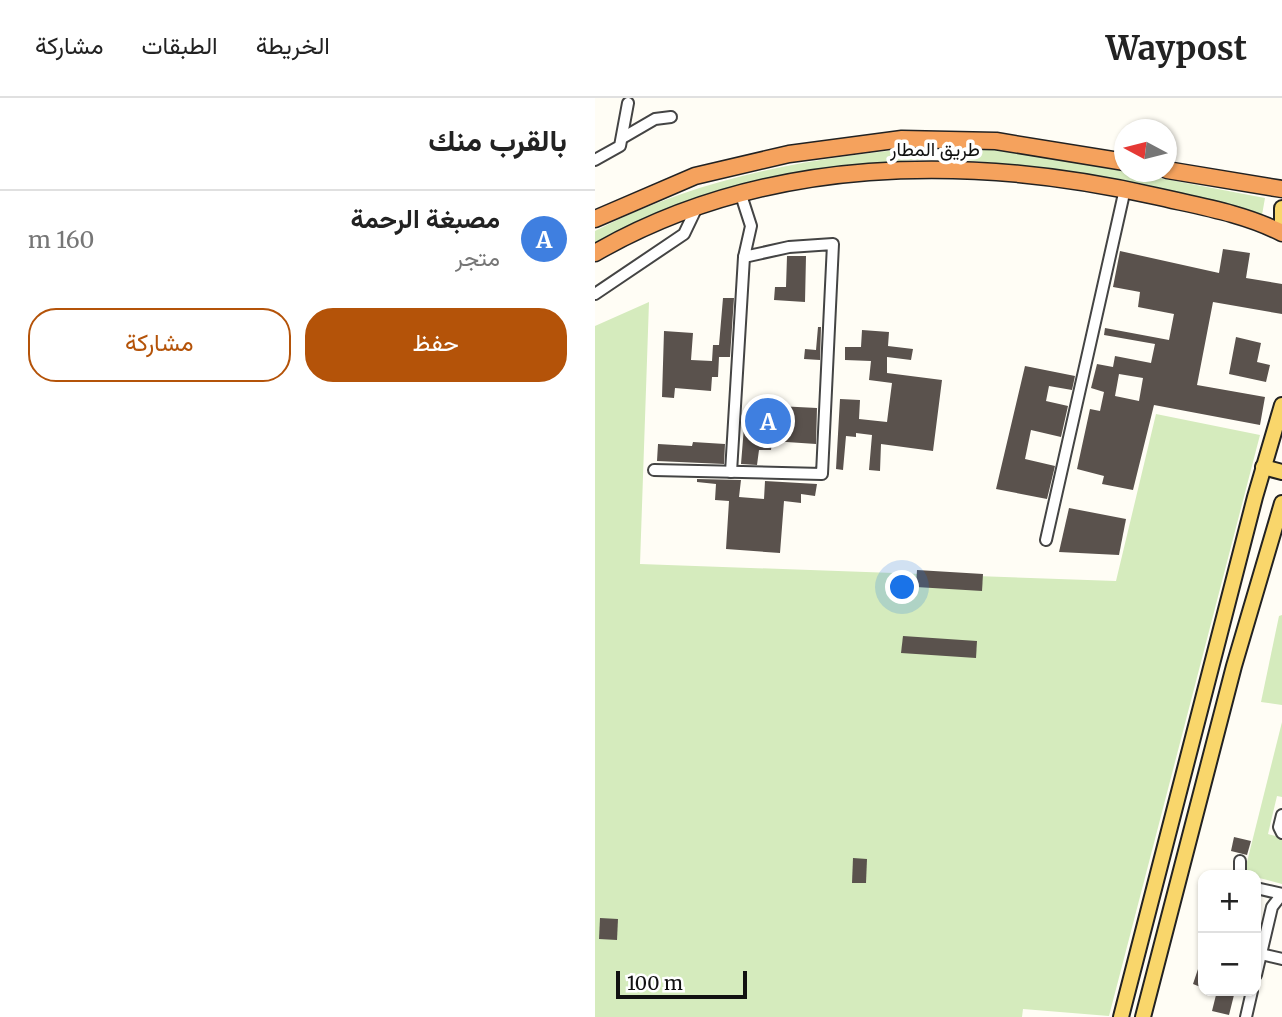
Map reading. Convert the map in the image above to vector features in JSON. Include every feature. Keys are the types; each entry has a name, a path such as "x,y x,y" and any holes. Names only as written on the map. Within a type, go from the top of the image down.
{"highway":[{"name":"طريق المطار","path":"597,218 695,176 789,154 902,139 1032,145 1114,160"},
{"path":"946,168 947,139"},
{"name":"طريق المطار","path":"595,253 623,237 741,195 809,179 879,170 946,168 1008,171 1125,189 1262,222 1282,233"},
{"path":"1177,172 1282,189"}],"main road":[{"path":"1282,208 1282,227"},
{"path":"1121,1017 1263,467 1276,446 1282,404"},
{"path":"1263,467 1282,471"},
{"path":"1143,1017 1234,666 1282,501 1269,494 1255,497"}],"street":[{"path":"595,160 620,146 624,137 628,103"},
{"path":"624,137 655,119 671,117"},
{"path":"1046,540 1125,189"},
{"path":"731,472 744,257 751,226 741,195"},
{"path":"595,294 684,234 696,209"},
{"path":"654,470 822,474 833,244 789,247 744,257"},
{"path":"1282,815 1279,827 1282,833"},
{"path":"1240,861 1240,870"},
{"path":"1261,890 1281,896 1272,907 1261,954 1282,959"},
{"path":"1246,1017 1251,996"}],"green space":[{"path":"933,147 936,151 932,159 886,162 800,174 718,194 677,208 595,244 595,231 635,212 717,183 802,163"},
{"path":"964,147 1023,152 1114,169 1114,180 1040,168 964,160"},
{"path":"1177,181 1265,198 1262,215 1189,195 1125,182"},
{"path":"649,302 640,564 1116,581 1156,414 1260,435 1109,1016 1023,1009 1022,1017 595,1017 595,326"},
{"path":"1282,615 1282,705 1261,702 1279,616"},
{"path":"1282,722 1282,797 1277,796 1268,834 1282,838 1282,884 1261,878 1261,870 1245,870"}],"building":[{"path":"1223,249 1250,253 1246,278 1282,284 1282,314 1213,302 1197,385 1265,397 1260,425 1154,405 1133,490 1102,484 1104,476 1077,469 1090,409 1100,411 1104,392 1091,388 1097,364 1113,367 1115,356 1151,363 1155,344 1104,335 1105,328 1169,340 1174,314 1138,307 1140,292 1113,287 1120,251 1219,273","holes":["1119,374 1143,378 1139,401 1115,396"]},
{"path":"787,256 806,256 805,302 774,300 775,287 786,287"},
{"path":"723,298 734,298 730,357 719,357 718,377 712,377 711,391 675,388 674,398 662,397 664,331 693,333 691,360 712,361 713,345 719,345"},
{"path":"818,327 821,327 820,360 804,359 805,349 816,350"},
{"path":"862,330 889,332 888,346 913,349 911,360 887,357 887,373 942,380 933,451 881,444 880,471 869,470 872,435 856,433 856,437 846,436 843,470 836,469 840,399 860,400 859,419 887,422 892,383 869,380 871,361 845,360 845,347 861,347"},
{"path":"1236,337 1261,343 1257,362 1270,365 1266,382 1229,374"},
{"path":"1025,366 1075,376 1072,390 1049,386 1046,401 1068,406 1061,437 1031,430 1025,459 1055,466 1047,499 996,489"},
{"path":"764,401 778,402 778,406 817,408 816,444 772,441 771,450 759,450 757,465 741,464 744,427 762,428"},
{"path":"693,442 725,444 724,464 657,461 658,444 692,446"},
{"path":"697,479 741,480 739,497 764,499 765,481 817,484 815,496 801,494 801,503 784,501 780,553 726,549 729,501 715,500 716,484 697,482"},
{"path":"1069,508 1126,519 1119,555 1059,552"},
{"path":"917,570 983,574 982,591 916,587"},
{"path":"903,636 977,641 976,658 901,653"},
{"path":"1234,837 1251,841 1247,855 1231,851"},
{"path":"853,858 867,859 866,883 852,883"},
{"path":"600,918 618,919 617,940 599,939"},
{"path":"1198,969 1198,986 1193,984"},
{"path":"1216,996 1234,996 1229,1015 1212,1011"}],"place":[{"name":"مصبغة الرحمة","path":"768,421"}]}
